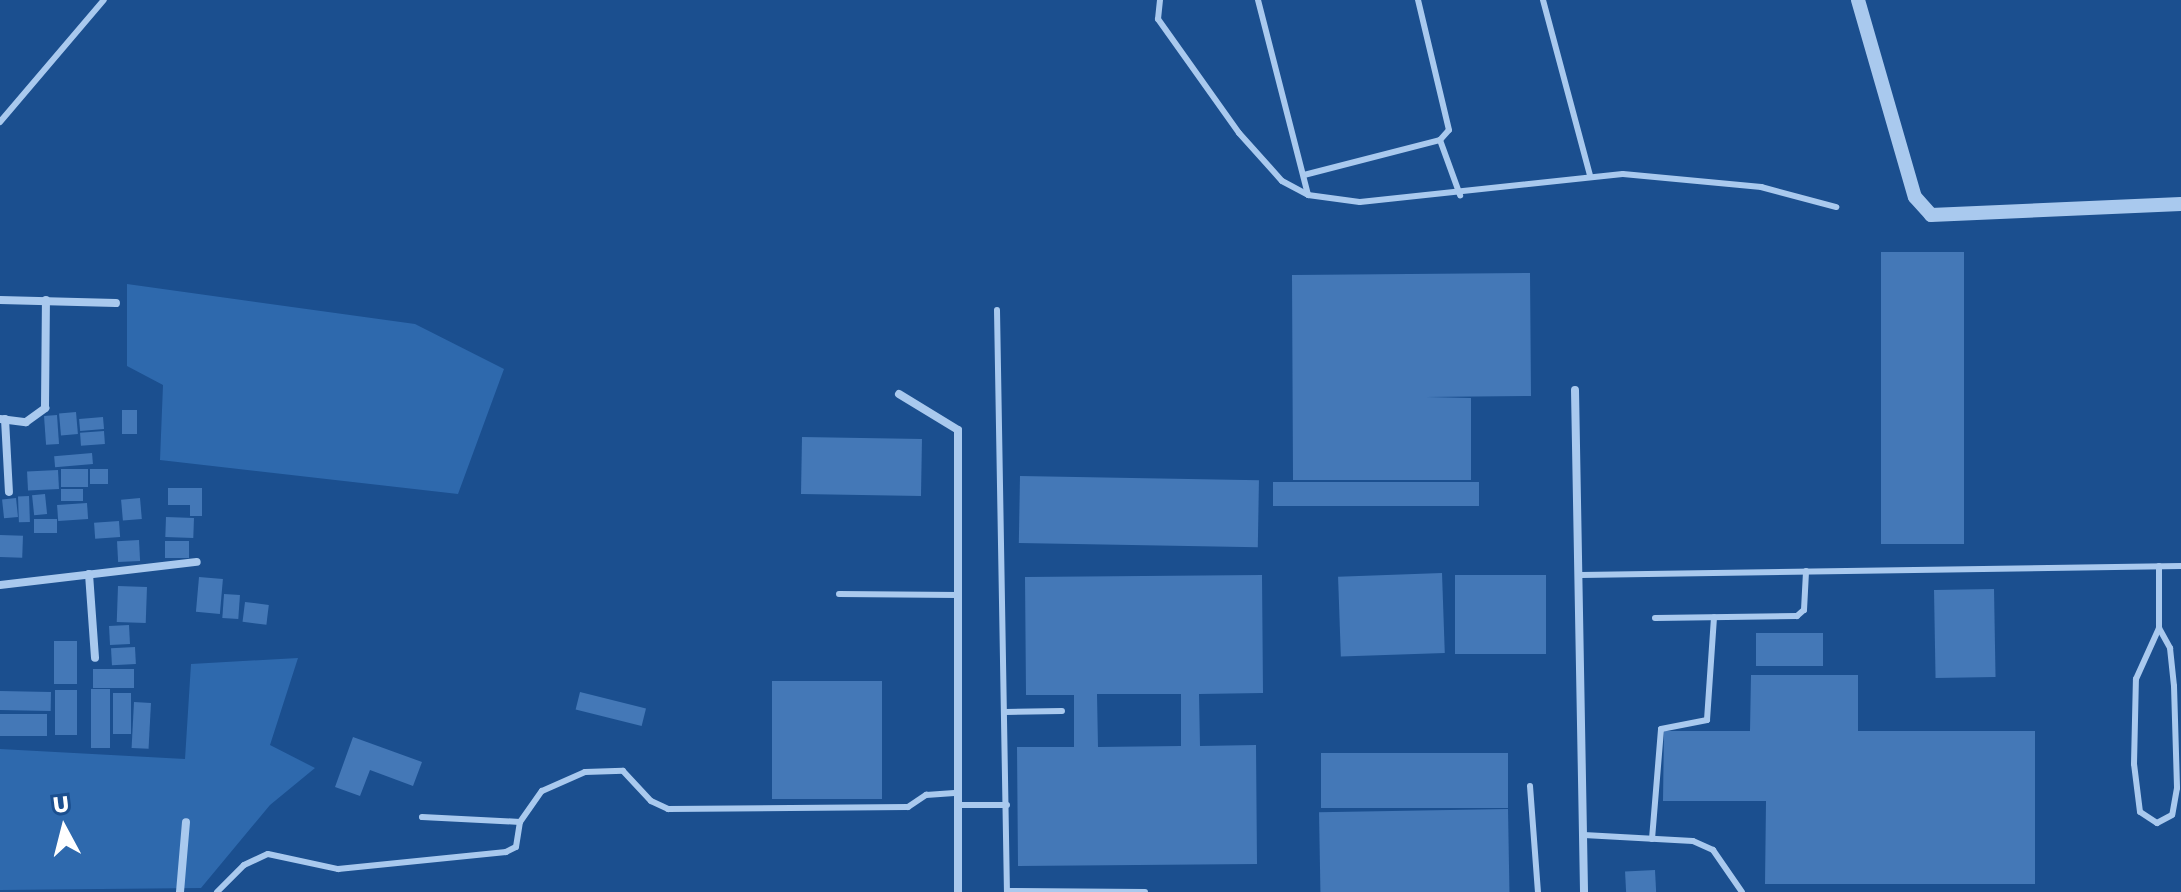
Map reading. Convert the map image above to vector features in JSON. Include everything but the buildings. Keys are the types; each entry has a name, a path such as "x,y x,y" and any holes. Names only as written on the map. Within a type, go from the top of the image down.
{"street":[{"path":"1858,0 1915,197 1931,215 2181,204"},
{"path":"0,300 116,303"},
{"path":"9,492 3,419 26,422 45,408 46,300"},
{"path":"1575,390 1581,575 1584,892"},
{"path":"899,394 958,430 958,892"},
{"path":"0,585 197,562"},
{"path":"89,574 95,658"},
{"path":"180,892 186,822"}],"lane":[{"path":"0,122 104,0"},
{"path":"1160,0 1158,19 1239,133 1282,181 1308,195 1360,202 1460,195 1590,175 1697,177 1836,207"},
{"path":"1258,0 1308,195"},
{"path":"1304,175 1440,140 1450,123 1418,0"},
{"path":"1543,0 1590,175"},
{"path":"1440,140 1460,195"},
{"path":"997,310 1007,891 1145,892"},
{"path":"2159,566 2159,628 2136,679 2134,764 2140,812 2157,823 2172,815 2177,788 2170,648 2159,628"},
{"path":"1581,575 2181,566"},
{"path":"1655,618 1797,616 1804,610 1806,571"},
{"path":"839,594 958,595"},
{"path":"1652,839 1661,729 1707,720 1714,617"},
{"path":"1005,712 1062,711"},
{"path":"217,892 244,865 268,854 338,869 506,852 516,847 520,822 542,791 606,770 623,771 651,801 668,809 908,807 926,795 958,793"},
{"path":"1530,786 1538,892"},
{"path":"958,805 1007,805"},
{"path":"422,817 520,822"},
{"path":"1584,835 1693,841 1713,850 1742,892"}],"shaded area":[{"path":"127,284 415,324 504,369 458,494 160,460 163,385 127,366"},
{"path":"298,658 270,745 315,768 270,805 201,888 0,890 0,749 185,759 191,664"}]}
